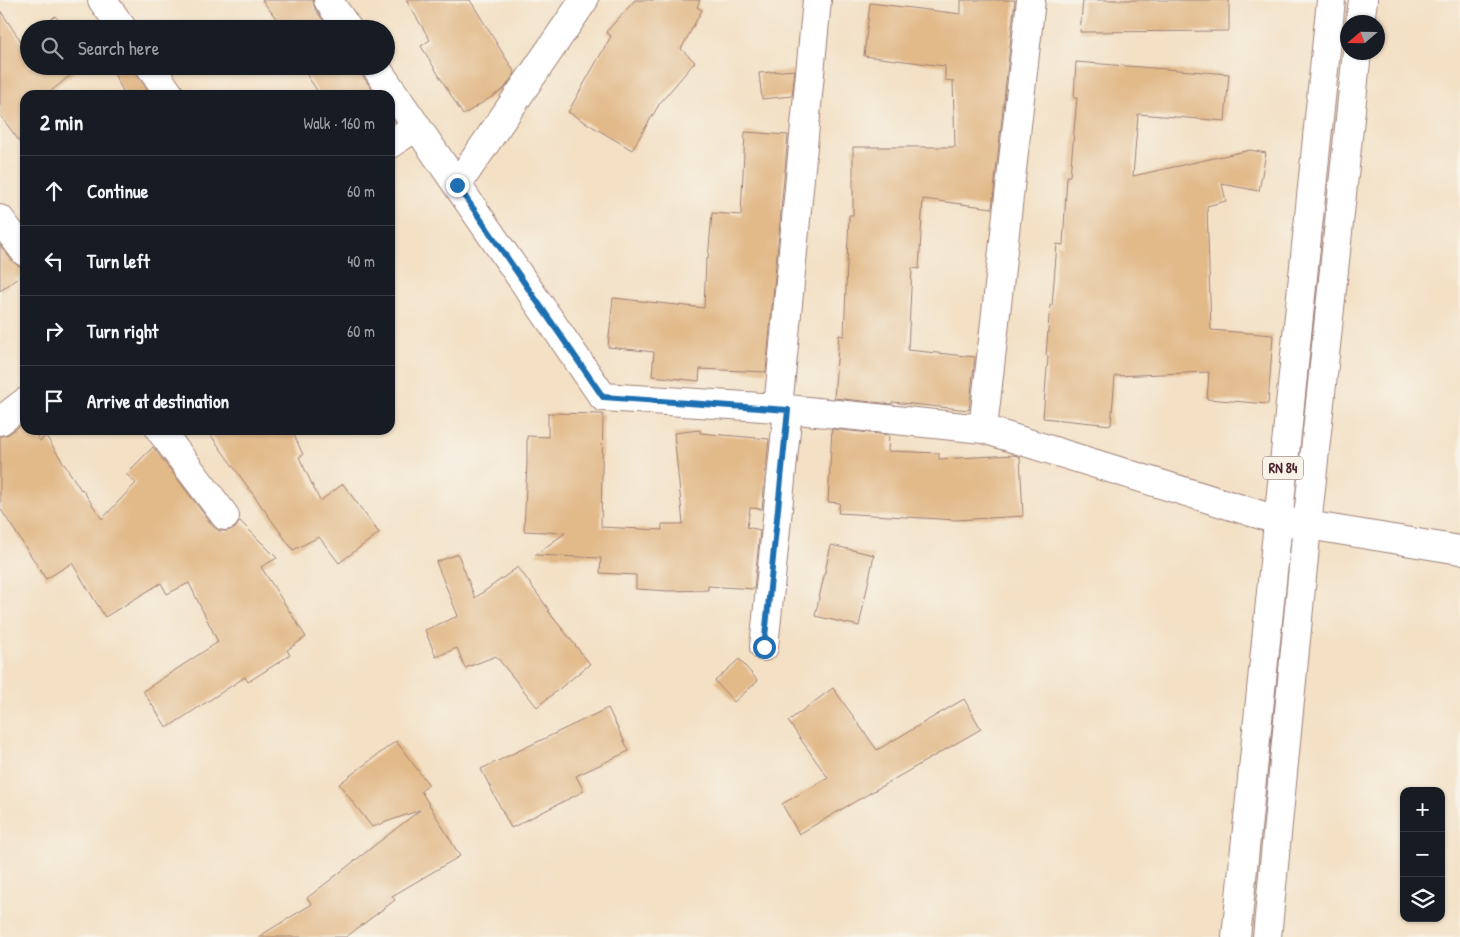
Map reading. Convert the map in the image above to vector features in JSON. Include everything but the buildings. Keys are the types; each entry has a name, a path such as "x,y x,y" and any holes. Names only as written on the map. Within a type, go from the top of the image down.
{"street":[{"path":"102,0 116,20"},
{"path":"328,0 342,20"},
{"path":"457,185 584,0"},
{"path":"764,647 817,0"},
{"path":"983,429 1031,0"},
{"name":"RN 84","path":"1236,937 1331,0"},
{"path":"1361,15 1363,0"},
{"name":"RN 84","path":"1267,937 1307,526 1356,60"},
{"path":"156,75 167,90"},
{"path":"381,75 392,90"},
{"path":"395,95 603,397 783,409 983,429 1277,520 1460,550"},
{"path":"395,141 417,126"},
{"path":"0,219 20,245"},
{"path":"0,421 20,406"},
{"path":"164,435 225,516"}],"route":[{"path":"457,185 603,397 788,410 764,647"}]}
